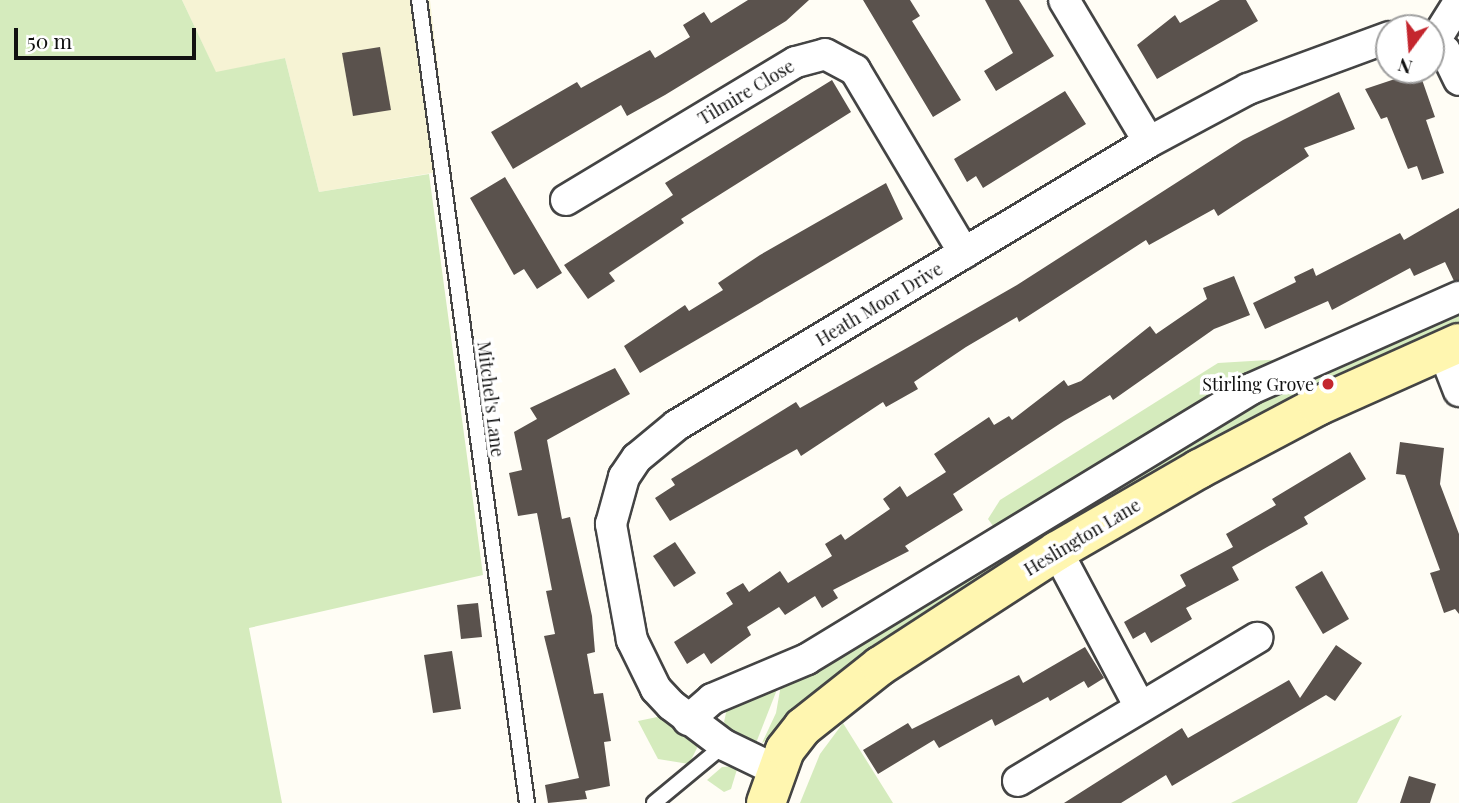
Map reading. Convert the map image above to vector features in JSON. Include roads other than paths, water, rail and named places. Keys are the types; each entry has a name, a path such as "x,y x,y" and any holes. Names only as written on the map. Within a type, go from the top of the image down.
{"street":[{"path":"1064,0 1149,142"},
{"path":"1445,22 1459,2"},
{"name":"Heath Moor Drive","path":"771,786 724,745 688,720 656,689 632,640 611,524 624,477 637,458 677,425 1149,142 1248,89 1375,42"},
{"path":"1445,51 1459,80"},
{"name":"Tilmire Close","path":"566,200 796,62 825,54 855,70 964,253"},
{"path":"688,720 712,699 807,659 1251,389 1459,297"},
{"path":"1451,346 1459,391"},
{"name":"Heslington Lane","path":"771,786 803,727 838,695 1057,551 1318,406 1451,346"},
{"path":"1057,551 1139,705"},
{"path":"1018,781 1139,705 1257,638"}],"lane":[{"name":"Mitchel's Lane","path":"419,0 527,803"},
{"path":"654,803 724,745"}],"place":[{"name":"Stirling Grove","path":"1328,384"}]}
